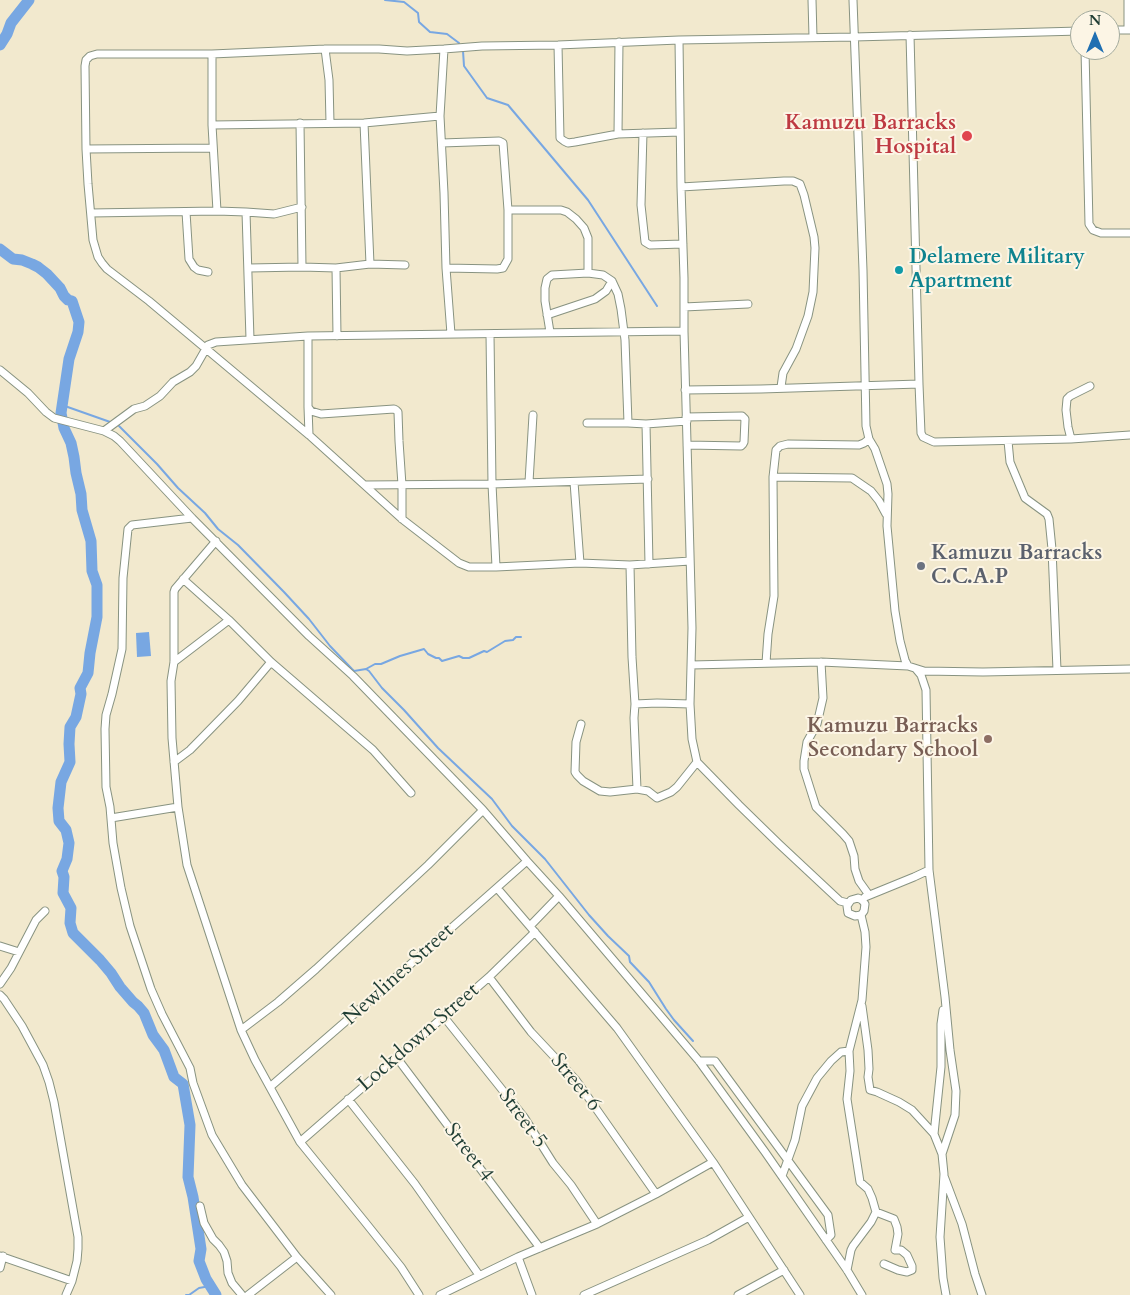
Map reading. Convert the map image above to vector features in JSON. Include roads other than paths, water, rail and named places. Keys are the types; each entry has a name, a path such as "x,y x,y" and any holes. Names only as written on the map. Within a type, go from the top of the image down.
{"street":[{"path":"812,0 813,37"},
{"path":"853,0 866,426 869,439 875,449 887,484 887,526 897,626 902,652 912,667 921,675 926,690 929,870 956,1091 955,1115 942,1154"},
{"path":"1128,0 1129,30"},
{"path":"690,561 630,565 580,564 469,567 458,563 402,519 309,435 102,263 94,245 90,213 86,149 86,60 90,56 97,54 212,54 379,49 407,51 482,46 679,40 1070,31"},
{"path":"910,35 919,384 921,433 923,437 934,442 1130,436"},
{"path":"679,40 692,628 690,704 692,735 697,762 779,844 840,901 848,903"},
{"path":"618,134 619,42"},
{"path":"558,45 560,138 564,141 568,143 618,134 680,132"},
{"path":"325,50 329,80 330,123"},
{"path":"444,50 440,116 450,334"},
{"path":"212,54 212,125 217,211"},
{"path":"1086,60 1090,224 1093,230 1101,233 1130,233"},
{"path":"212,125 364,123 440,116"},
{"path":"300,123 302,267"},
{"path":"364,123 370,264"},
{"path":"643,133 641,205 645,242 650,245 683,244"},
{"path":"442,143 499,141 503,143 508,210 508,259 503,268 446,268"},
{"path":"86,149 213,148"},
{"path":"681,187 784,180 800,184 814,237 813,292 808,316 796,349 782,373 781,388"},
{"path":"90,213 217,211 274,214 302,207"},
{"path":"508,210 561,210 576,219 584,228 588,238 588,273"},
{"path":"186,212 189,258 198,270 208,272"},
{"path":"246,212 250,339"},
{"path":"249,268 336,268 370,264 405,265"},
{"path":"336,268 337,336"},
{"path":"550,332 545,300 547,279 552,275 588,273 603,275 612,281 619,302 624,332 628,423"},
{"path":"547,315 595,299 606,291 612,281"},
{"path":"684,306 748,304"},
{"path":"104,431 134,409 145,406 160,396 173,382 190,372 196,366 208,345 212,343 308,336 684,331"},
{"path":"490,334 492,484 496,567"},
{"path":"308,336 309,435"},
{"path":"0,370 54,418 104,431 120,441 192,518 308,636 353,676 483,810 559,896 699,1061 782,1176 862,1295"},
{"path":"686,390 919,384"},
{"path":"1071,439 1066,410 1067,399 1090,386"},
{"path":"308,407 311,411 321,414 394,408 398,412 402,519"},
{"path":"529,482 533,415"},
{"path":"587,423 646,424 686,419 742,416 745,418 744,442 741,446 687,445"},
{"path":"646,424 650,564"},
{"path":"766,663 774,596 773,477 775,454 778,447 788,444 859,444 869,439"},
{"path":"1008,441 1010,462 1025,498 1047,514 1049,519 1057,670"},
{"path":"773,477 852,478 871,491 887,515"},
{"path":"365,485 492,484 648,479"},
{"path":"574,482 580,564"},
{"path":"192,518 132,525 128,529 123,578 122,649 106,715 105,729 106,787 113,843 130,926 151,989 190,1068 193,1083 212,1135 242,1185 297,1257 330,1295"},
{"path":"216,541 174,592 174,662 171,681 172,738 178,807 188,865 241,1030 270,1087 300,1142 365,1222 420,1295"},
{"path":"630,565 637,789"},
{"path":"184,579 271,662 373,750 411,793"},
{"path":"174,662 229,620"},
{"path":"174,762 184,756 197,743 244,694 271,662"},
{"path":"691,665 821,662 912,667 924,671 983,672 1130,669"},
{"path":"821,662 823,698 817,724 807,742 804,769 816,807 848,841 854,856 855,869 859,881 869,895"},
{"path":"635,704 690,704"},
{"path":"581,724 576,742 575,772 583,781 600,791 610,792 637,789 648,791 657,798 677,787 697,762"},
{"path":"111,818 178,807"},
{"path":"241,1030 278,1002 316,969 428,865 483,810"},
{"name":"Newlines Street","path":"270,1087 527,861"},
{"path":"861,915 854,916 850,914 847,908 848,903 853,898 860,899 929,870"},
{"path":"497,888 617,1028 713,1162 800,1295"},
{"path":"530,926 559,896"},
{"path":"847,1270 853,1246 876,1212 868,1189 860,1182 847,1099 850,1071 849,1051 862,1000 866,947 861,915 865,906 864,902 860,899"},
{"path":"0,984 11,968 36,920 45,911"},
{"name":"Lockdown Street","path":"300,1142 489,977 535,932"},
{"path":"0,946 19,952"},
{"name":"Street 6","path":"489,977 532,1032 576,1080 656,1194"},
{"path":"0,995 22,1026 43,1065 54,1102 78,1237 77,1261 66,1295"},
{"path":"934,1134 941,1067 941,1024 945,997"},
{"path":"862,1000 868,1050 870,1090 912,1110 934,1134 942,1154 944,1174 940,1237 946,1295"},
{"name":"Street 5","path":"444,1017 524,1118 597,1224"},
{"path":"782,1176 794,1140 802,1106 813,1085 831,1061 841,1052 849,1051"},
{"name":"Street 4","path":"397,1058 540,1248"},
{"path":"699,1061 715,1060 828,1215 831,1235 826,1240"},
{"path":"348,1099 415,1184 479,1276"},
{"path":"440,1295 518,1257 597,1224 713,1162"},
{"path":"944,1174 962,1224 982,1295"},
{"path":"200,1206 204,1223 213,1239 224,1252 228,1273 242,1295"},
{"path":"876,1212 894,1219 898,1234 895,1250 901,1250 907,1255 912,1270 907,1272 884,1264"},
{"path":"584,1295 708,1240 749,1217"},
{"path":"0,1268 1,1256 72,1281"},
{"path":"248,1295 297,1257"},
{"path":"518,1257 532,1295"},
{"path":"738,1295 784,1270"}],"water":[{"path":"149,632 151,656 137,657 136,633"}],"waterway":[{"path":"0,45 11,23 29,0"},
{"path":"385,0 404,2 418,13 419,22 430,32 447,34 459,43"},
{"path":"463,51 464,66 487,98 508,105 588,200 657,306"},
{"path":"0,249 13,259 32,264 47,274 60,288 64,296 72,301 79,322 78,332 69,359 61,413 64,428 71,443 81,494 82,510 91,541 92,571 97,585 97,617 88,673 80,688 81,694 76,717 70,727 70,762 61,782 58,808 59,821 66,830 69,843 67,859 62,871 64,877 63,893 71,908 70,923 73,933 100,960 120,987 144,1013 153,1035 164,1050 174,1077 183,1084 190,1125 188,1177 201,1249 199,1261 206,1279 216,1295"},
{"path":"62,405 113,423"},
{"path":"119,426 178,488 205,513 218,529 238,545 284,592 352,669 354,671 366,669 369,671 382,688 438,748 492,799 512,826 545,859 589,915 629,956 630,962 649,982 674,1020 693,1041"},
{"path":"366,669 375,664 381,664 424,649 428,654 442,661 459,656 469,658 484,651 487,652 505,641 521,637"},
{"path":"186,1295 199,1288 210,1286"}],"place":[{"name":"Kamuzu Barracks Hospital","path":"967,136"},
{"name":"Delamere Military Apartment","path":"899,270"},
{"name":"Kamuzu Barracks C.C.A.P","path":"921,566"},
{"name":"Kamuzu Barracks Secondary School","path":"988,739"}]}
